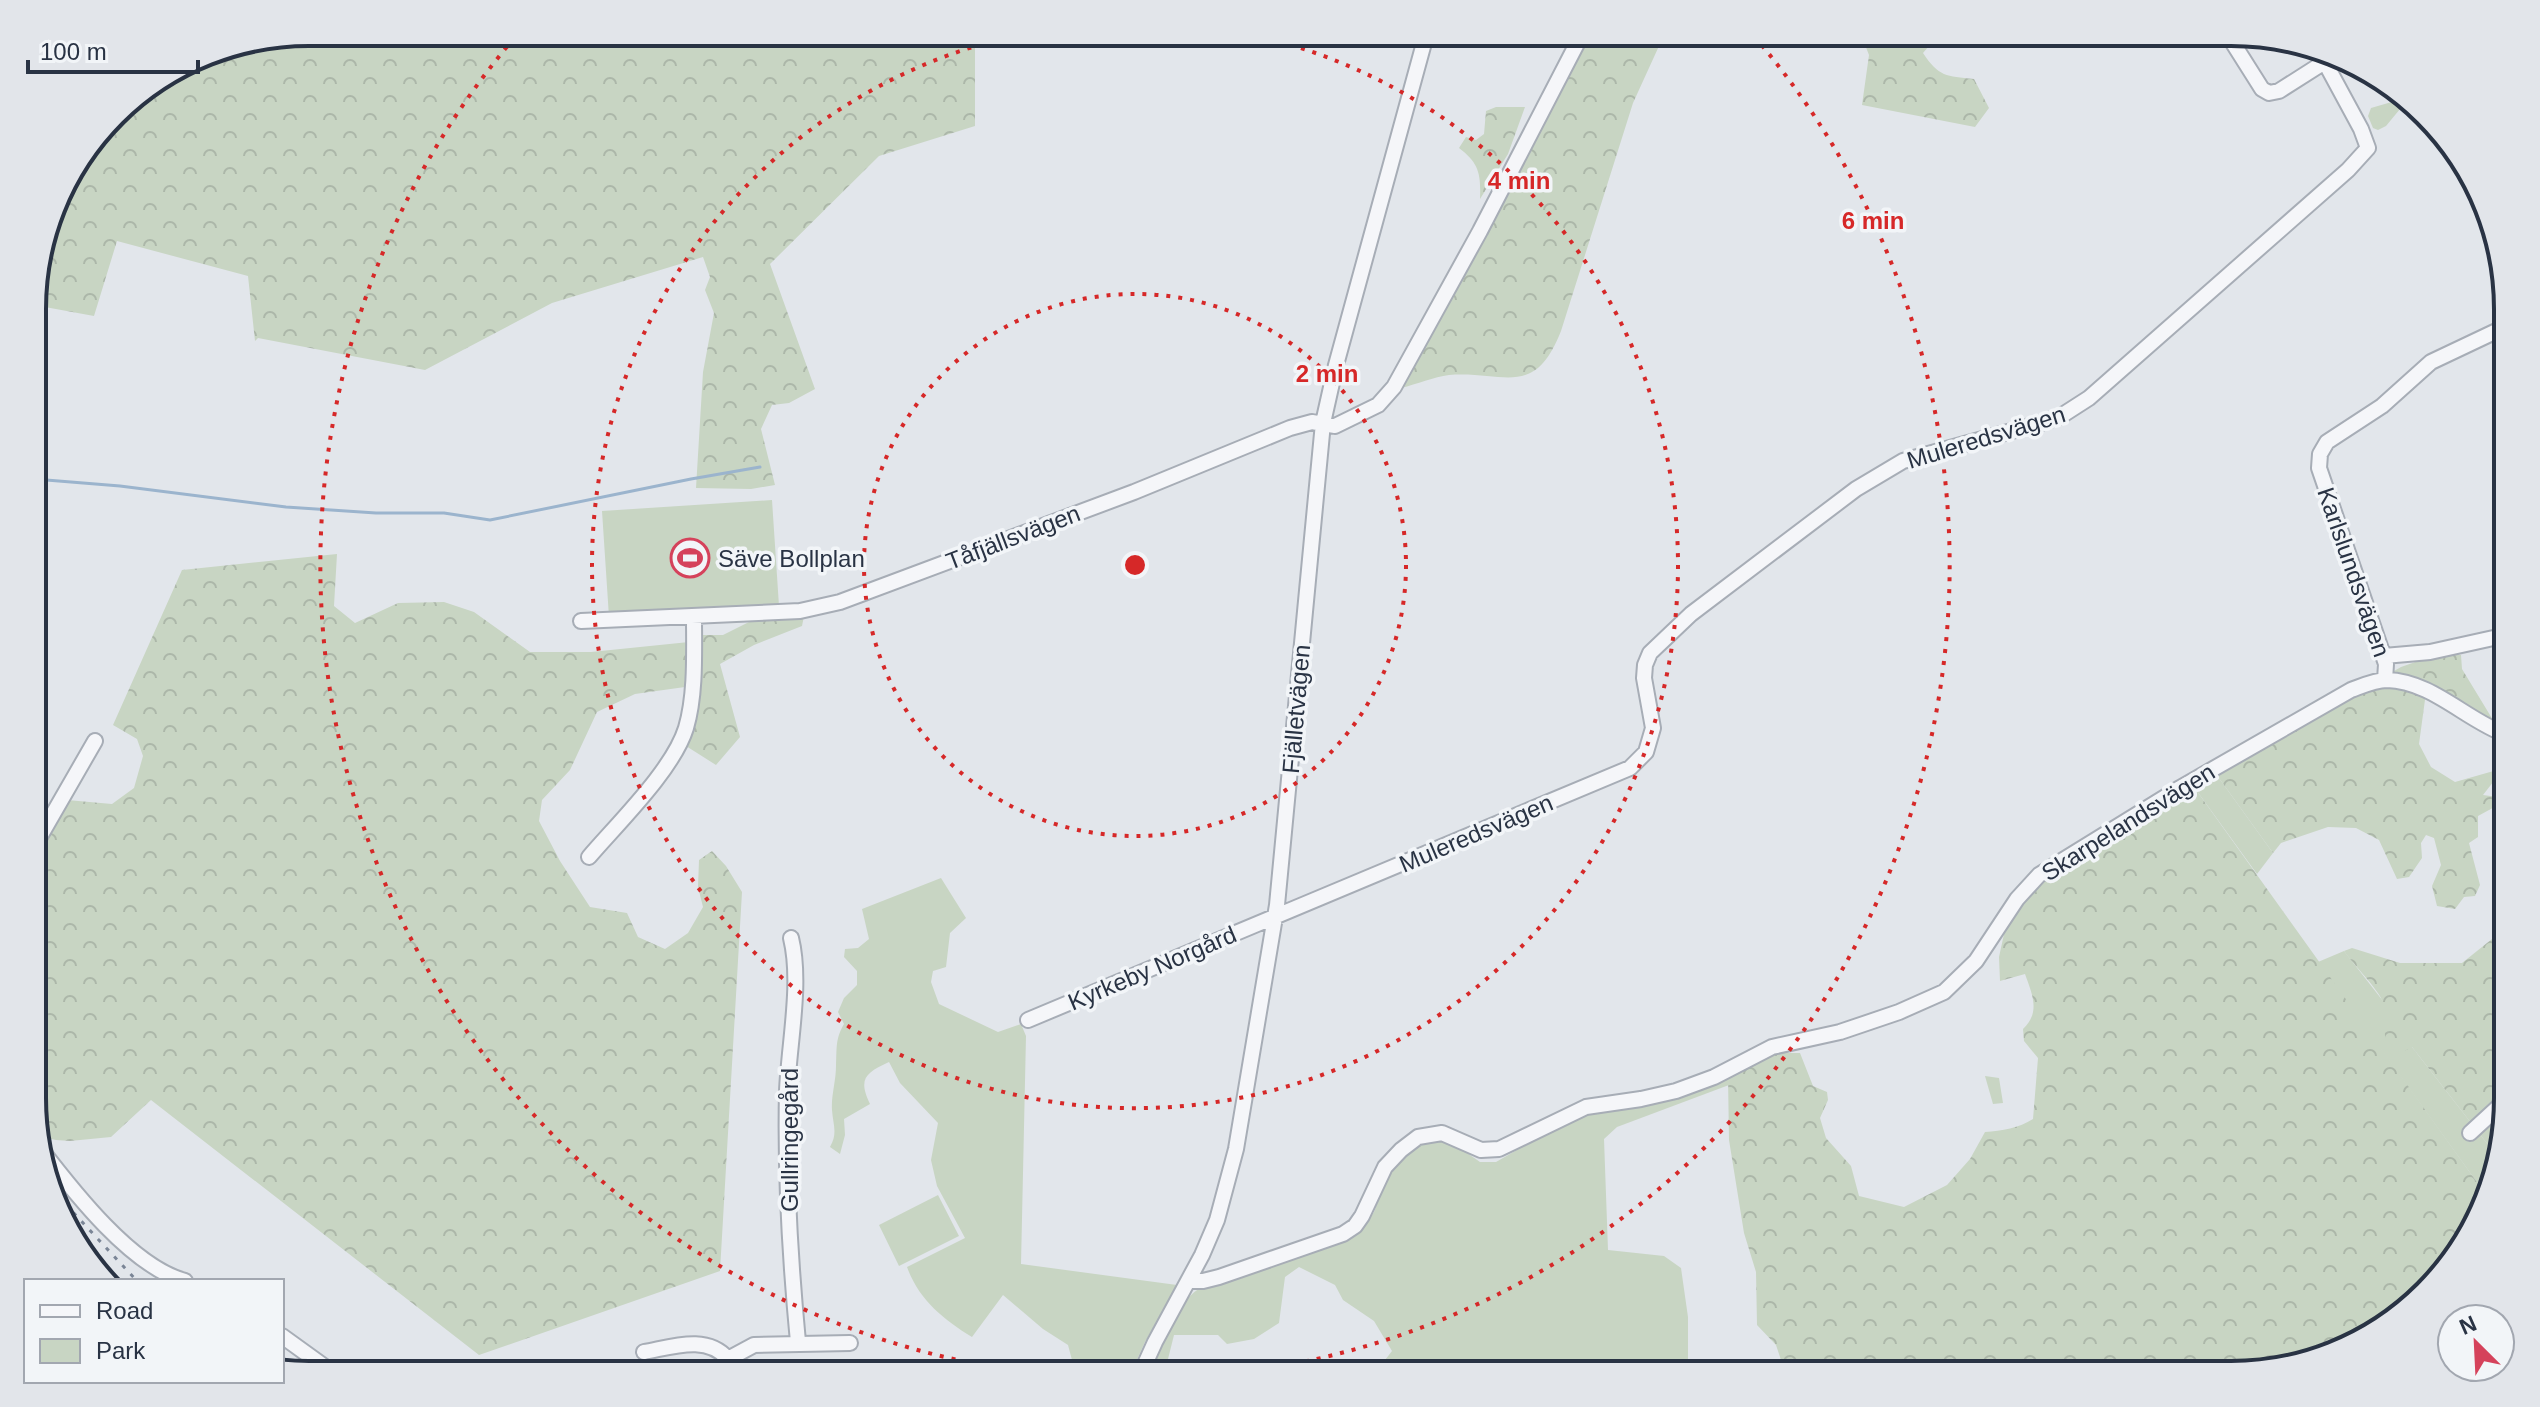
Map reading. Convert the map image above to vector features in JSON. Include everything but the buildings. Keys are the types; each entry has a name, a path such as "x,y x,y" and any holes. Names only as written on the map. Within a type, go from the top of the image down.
{"street":[{"name":"Fjälletvägen","path":"1147,1361 1190,1281 1217,1220 1232,1167 1276,917 1323,423 1423,46"},
{"name":"Tåfjällsvägen","path":"581,621 800,611 840,602 1134,492 1290,428 1312,422 1335,426 1378,405 1394,387 1480,231 1575,46"},
{"name":"Muleredsvägen","path":"1276,917 1630,768 1646,752 1653,728 1644,678 1645,665 1650,653 1691,614 1856,489 1903,461 2041,423 2073,410 2360,159 2368,148 2367,141 2323,63 2279,91 2269,93 2262,89 2235,46"},
{"name":"Karlslundsvägen","path":"2385,680 2384,656 2319,468 2320,454 2327,442 2382,406 2431,362 2493,333"},
{"path":"589,857 664,767 683,734 690,709 694,616"},
{"path":"2384,656 2430,652 2493,638"},
{"path":"2385,680 2417,687 2493,728"},
{"name":"Skarpelandsvägen","path":"1190,1281 1219,1277 1343,1234 1355,1226 1362,1216 1385,1167 1418,1137 1442,1133 1473,1148 1494,1151 1586,1107 1676,1091 1714,1077 1772,1047 1840,1032 1936,997 1976,961 2017,899 2039,875 2324,704 2351,690 2385,680"},
{"path":"46,826 95,741"},
{"name":"Kyrkeby Norgård","path":"1028,1020 1276,917"},
{"name":"Gullringegård","path":"791,938 796,968 788,1067 786,1167 798,1342"},
{"path":"2470,1133 2493,1112"},
{"path":"55,1166 137,1256 165,1274 179,1279"},
{"path":"284,1337 317,1361"},
{"path":"644,1352 704,1344 716,1347 728,1359 754,1345 850,1343"}],"green space":[{"path":"309,46 975,46 975,126 879,156 770,264 815,389 789,403 772,405 761,429 775,485 751,489 696,488 703,372 714,313 705,290 710,277 703,257 552,303 425,370 258,338 255,341 248,276 117,241 94,316 46,307 48,275 55,241 81,177 111,136 149,100 177,81 224,60 275,48"},
{"path":"1582,46 1659,46 1633,103 1561,331 1551,352 1529,374 1516,377 1449,375 1401,388"},
{"path":"1865,46 1929,46 1923,53 1934,67 1944,74 1974,79 1989,108 1975,127 1862,105 1869,55"},
{"path":"2393,102 2401,108 2386,126 2378,130 2373,128 2368,116 2371,108"},
{"path":"1496,107 1525,107 1508,154 1480,199 1477,170 1459,148 1466,137 1476,140 1484,134 1486,111"},
{"name":"Säve Bollplan","path":"772,500 779,606 609,617 602,511"},
{"path":"337,554 334,606 355,623 398,603 444,602 474,612 530,652 591,652 689,642 685,687 635,694 597,712 570,770 542,800 539,821 590,907 627,913 638,937 665,949 688,933 703,907 698,887 699,860 712,851 726,866 742,892 720,1271 479,1355 151,1100 111,1137 70,1141 49,1139 46,1098 46,836 67,800 112,804 134,788 143,756 137,739 113,725 182,570"},
{"path":"804,616 802,626 754,645 720,664 740,737 716,765 686,746 698,706 702,635 723,635 757,618"},
{"path":"2441,653 2461,655 2462,669 2493,720 2427,685 2419,744 2431,767 2455,782 2493,771 2493,782 2483,795 2493,796 2493,808 2478,816 2478,837 2469,843 2480,885 2475,896 2464,897 2455,909 2437,906 2432,886 2441,865 2434,838 2426,835 2421,843 2422,858 2409,877 2397,879 2379,840 2356,828 2328,827 2281,843 2273,853 2216,774 2401,667"},
{"path":"2216,774 2273,853 2257,874 2194,787"},
{"path":"2194,787 2479,1185 2459,1230 2429,1271 2377,1317 2316,1347 2282,1356 2248,1360 1781,1360 1776,1345 1757,1325 1756,1272 1744,1233 1729,1140 1728,1077 1775,1053 1800,1053 1813,1086 1827,1092 1828,1100 1820,1118 1826,1138 1851,1166 1859,1196 1904,1207 1947,1185 1970,1159 1985,1132 2022,1125 2033,1119 2038,1058 2024,1041 2023,1029 2032,1016 2032,996 2025,974 2000,981 1999,957 2004,934 2015,910 2049,872 2084,856"},
{"path":"941,878 966,918 950,933 946,967 933,971 931,982 939,1004 998,1032 1021,1024 1026,1036 1021,1264 1177,1285 1137,1361 1072,1361 1068,1345 1043,1329 1003,1295 972,1337 942,1316 925,1299 907,1267 965,1238 937,1186 931,1160 938,1123 900,1083 889,1062 866,1078 864,1083 870,1104 844,1119 845,1135 840,1154 830,1147 834,1133 832,1105 837,1044 844,1024 838,1012 844,998 857,985 857,971 844,957 845,949 858,948 869,939 862,909"},
{"path":"2493,938 2493,1115 2489,1146 2412,1047 2395,1056 2390,1051 2385,1038 2383,1002 2344,951 2352,948 2400,963 2462,963"},
{"path":"2344,951 2383,1001 2412,1047 2489,1146 2479,1185 2318,962"},
{"path":"1985,1076 1999,1078 2003,1103 1993,1104"},
{"path":"1728,1077 1729,1085 1617,1127 1604,1139 1608,1250 1664,1256 1681,1268 1688,1317 1688,1360 1385,1360 1392,1351 1374,1321 1343,1300 1335,1285 1299,1267 1285,1277 1279,1323 1254,1339 1227,1344 1218,1335 1174,1335 1168,1361 1154,1361 1177,1312 1194,1292 1205,1285 1340,1241 1362,1230 1374,1212 1388,1174 1398,1160 1426,1140 1444,1141 1480,1162 1496,1162 1566,1122"},
{"path":"938,1195 959,1236 899,1266 879,1225"}],"waterway":[{"path":"46,480 286,507 376,513 444,513 490,520 760,467"}],"railway":[{"path":"72,1211 135,1279"}],"place":[{"name":"Säve Bollplan","path":"690,558"}]}
